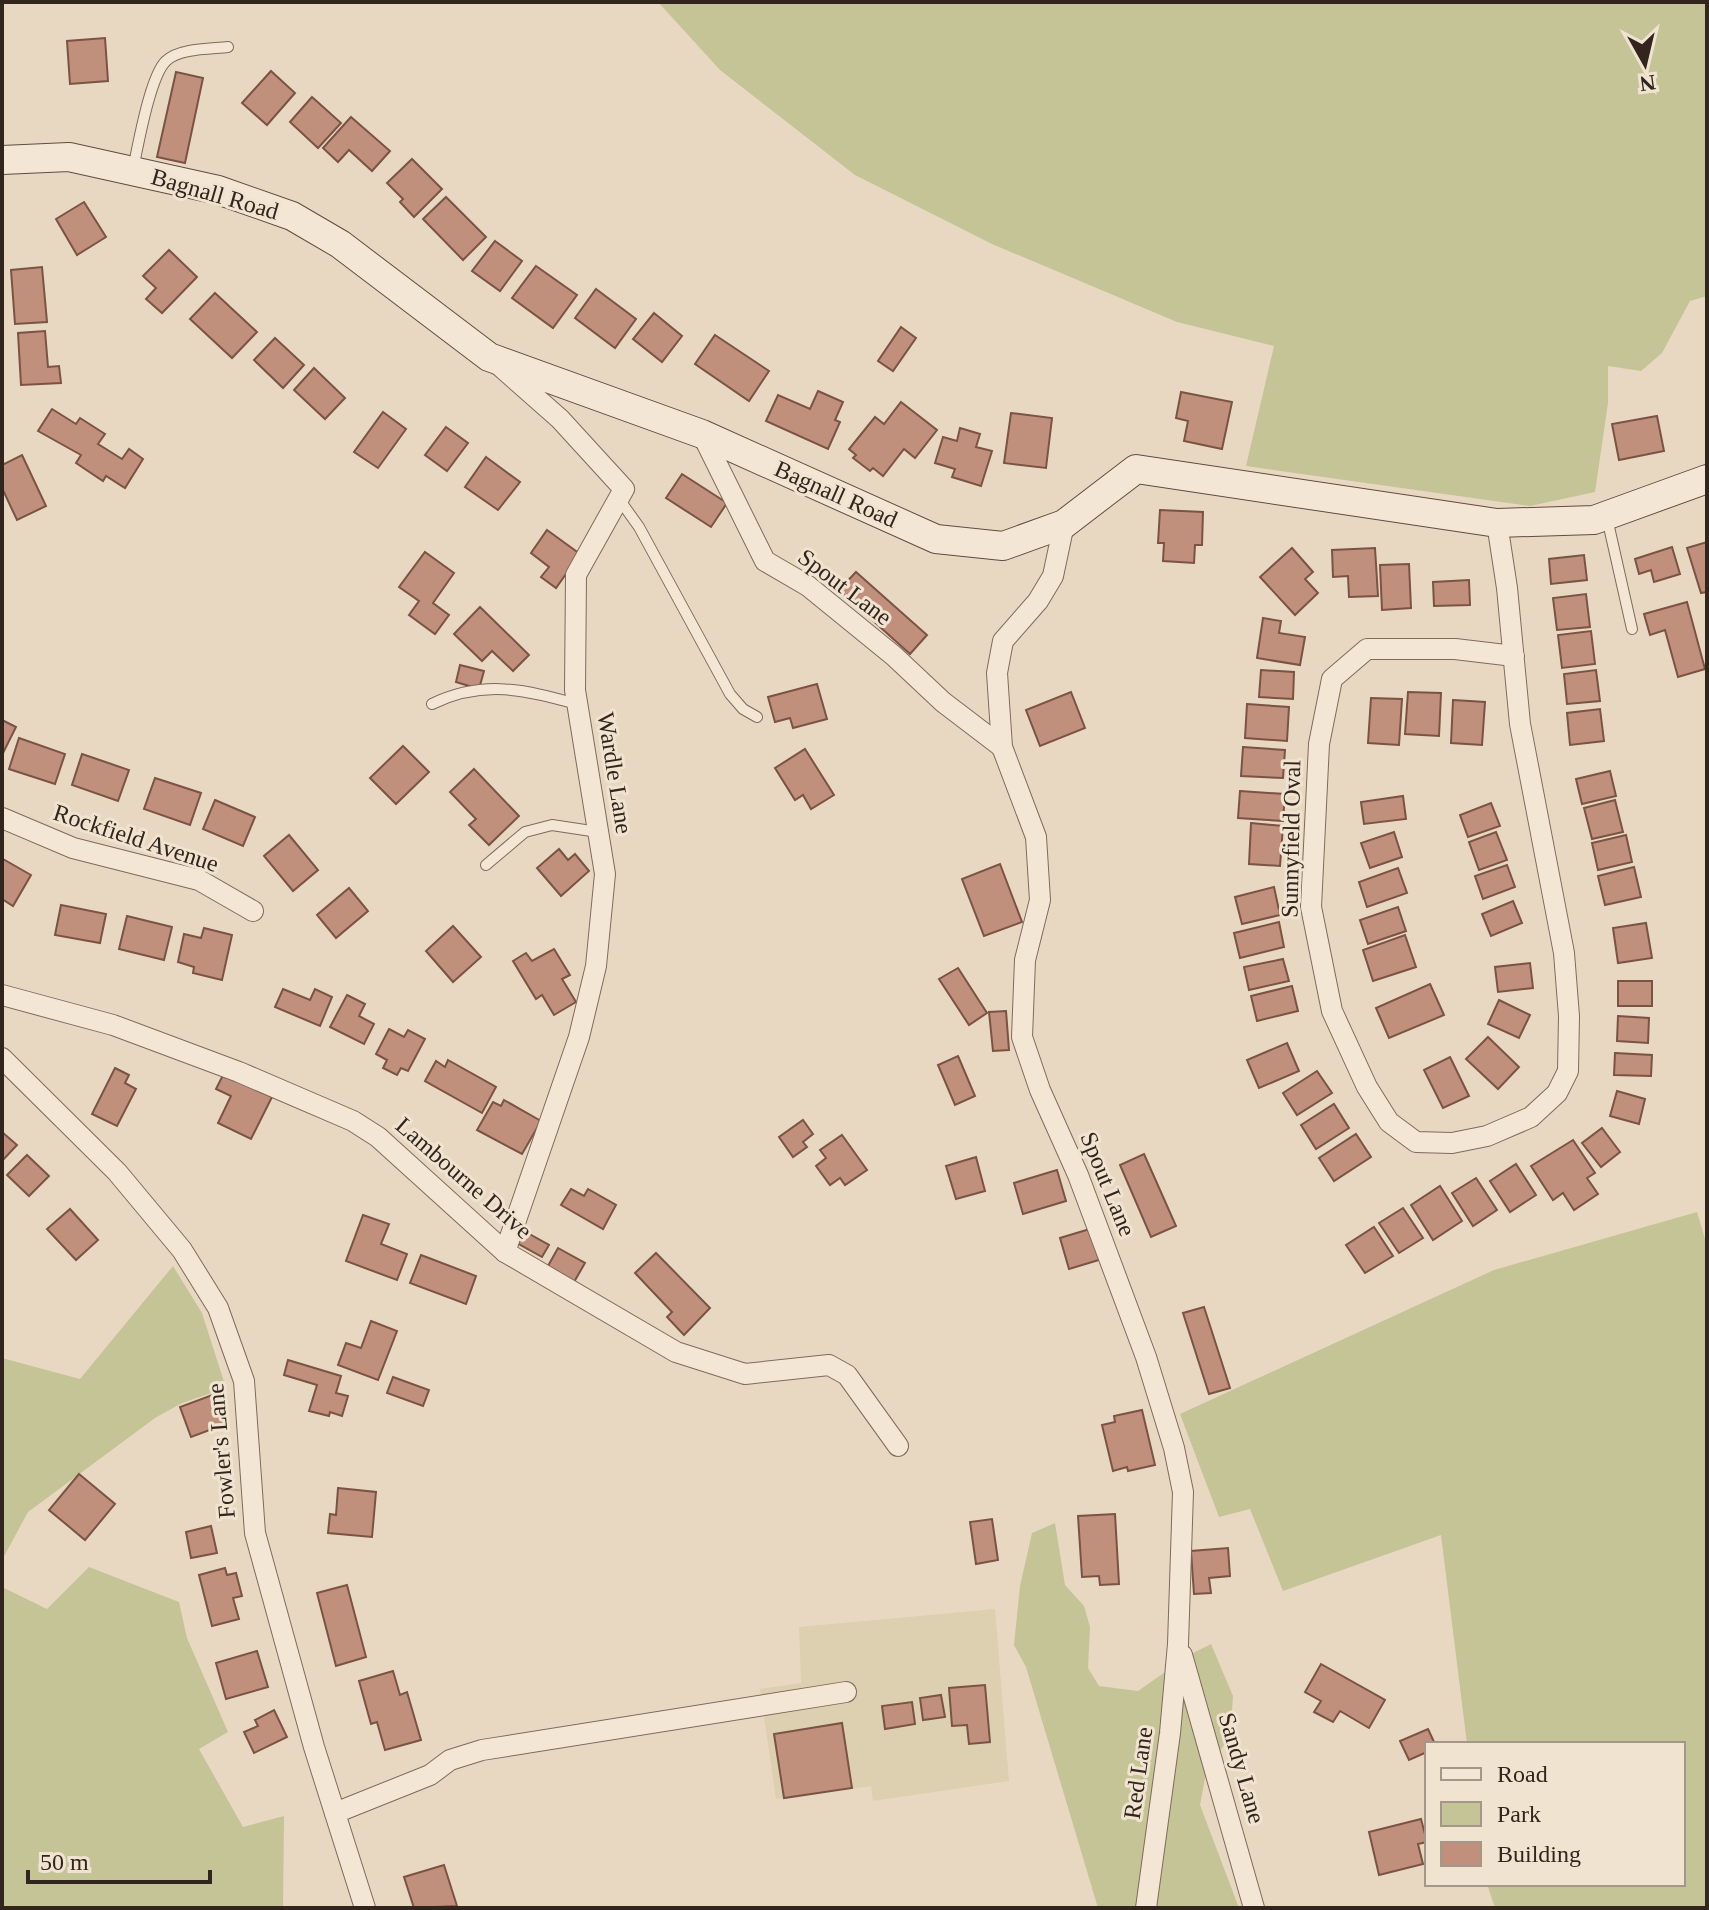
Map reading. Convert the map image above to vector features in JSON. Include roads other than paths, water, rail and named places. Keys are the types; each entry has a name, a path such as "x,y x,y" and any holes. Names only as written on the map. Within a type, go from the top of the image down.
{"street":[{"name":"Bagnall Road","path":"2,160 69,157 218,190 292,216 340,244 489,357 702,434 936,539 1003,546 1064,524 1136,469 1497,523 1594,520 1707,479"},
{"path":"489,357 560,419 624,489 619,499"},
{"name":"Spout Lane","path":"702,434 765,561 808,586 894,656 943,702 1002,747"},
{"name":"Wardle Lane","path":"505,1252 579,1037 596,966 605,874 575,690 576,575 619,499"},
{"name":"Sunnyfield Oval","path":"1497,523 1507,588 1514,656 1520,724 1564,953 1569,1016 1568,1071 1557,1093 1531,1117 1475,1139 1452,1143 1416,1142 1389,1122 1367,1087 1332,1011 1311,907 1322,731 1332,679 1367,649 1455,649 1514,656"},
{"name":"Spout Lane","path":"1064,524 1053,576 1038,601 1003,641 997,673 1002,747 1036,837 1040,900 1025,960 1022,1037 1040,1090 1084,1189 1146,1357 1174,1448 1183,1492 1178,1644"},
{"name":"Rockfield Avenue","path":"2,818 73,848 199,880 253,911"},
{"name":"Lambourne Drive","path":"2,995 113,1025 239,1072 353,1121 378,1137 505,1252 676,1352 745,1374 829,1365 847,1375 898,1446"},
{"name":"Fowler's Lane","path":"2,1058 117,1172 182,1250 218,1308 244,1381 255,1533 365,1908"},
{"name":"Red Lane","path":"1146,1908 1170,1733 1178,1644"},
{"name":"Sandy Lane","path":"1178,1644 1254,1908"},
{"path":"335,1813 430,1775 450,1760 482,1750 846,1692"}],"lane":[{"path":"133,171 142,125 157,77 166,61 180,54 228,47"},
{"path":"619,499 639,527 730,694 743,709 757,717"},
{"path":"1607,516 1632,629"},
{"path":"432,704 447,697 495,688 529,691 577,704"},
{"path":"486,865 525,832 552,825 598,832"}]}
